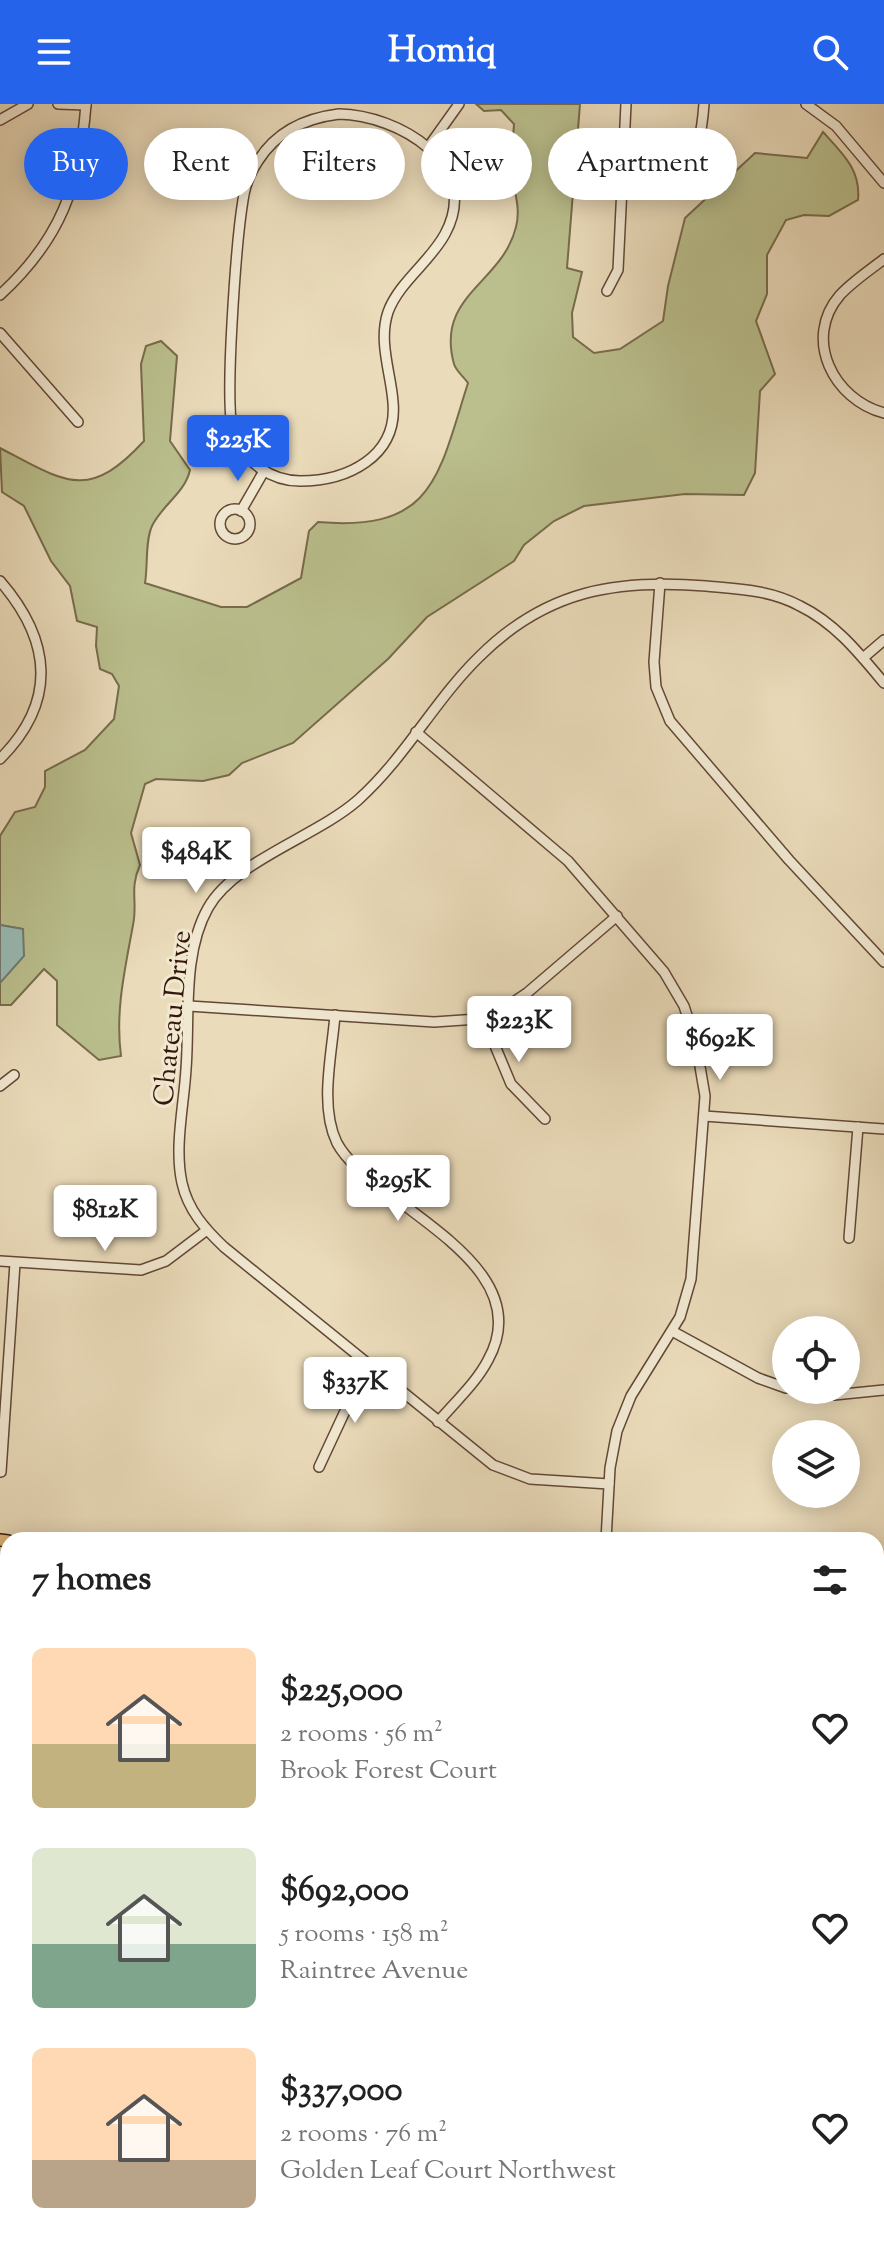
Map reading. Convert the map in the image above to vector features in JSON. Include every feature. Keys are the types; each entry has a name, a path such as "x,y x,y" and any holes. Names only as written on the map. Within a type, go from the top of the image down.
{"street":[{"path":"0,120 28,104"},
{"path":"0,295 30,265 62,216 80,161 86,105 58,104"},
{"path":"442,128 459,104"},
{"path":"625,128 626,104"},
{"path":"701,128 704,104"},
{"path":"806,104 836,126 884,183"},
{"path":"421,142 371,118 323,116 280,136 251,172 243,201 229,409 238,445 264,471 290,480 341,476 373,457 387,438 394,403 384,342 387,316 397,295 445,234 453,207 452,200"},
{"path":"607,291 618,270 621,200"},
{"path":"884,259 840,295 828,319 824,343 830,369 842,390 863,406 884,413"},
{"path":"0,333 78,422"},
{"path":"241,511 264,471"},
{"path":"0,581 29,620 38,642 41,670 39,696 30,720 0,759"},
{"path":"660,583 654,662 660,699 670,721 789,860 884,962"},
{"name":"Chateau Drive","path":"609,1484 517,1476 493,1465 207,1230 190,1207 180,1169 189,1006 198,930 217,894 236,876 328,822 360,798 480,655 533,615 593,589 660,583 752,590 790,601 825,621 884,683"},
{"path":"863,658 884,640"},
{"path":"416,732 549,843 617,916 664,972 684,1006 702,1070 704,1116 691,1279 672,1331 625,1408 614,1443 606,1532"},
{"path":"189,1006 434,1022 483,1017 527,993 617,916"},
{"path":"335,1015 329,1105 337,1142 367,1176 472,1262 495,1295 499,1321 495,1347 482,1370 438,1422"},
{"path":"483,1017 511,1084 545,1119"},
{"path":"0,1086 14,1075"},
{"path":"704,1116 884,1129"},
{"path":"849,1238 858,1127"},
{"path":"0,1261 141,1270 166,1261 207,1230"},
{"path":"1,1472 15,1263"},
{"path":"672,1331 772,1383"},
{"path":"319,1467 346,1409 378,1372"},
{"path":"860,1392 884,1390"}],"green space":[{"path":"476,104 580,104 578,128 548,128 548,200 572,200 567,268 582,272 572,313 573,337 594,353 620,349 663,321 668,286 685,218 704,200 737,200 737,170 755,153 807,158 823,132 844,155 857,180 858,200 829,216 804,215 786,220 767,255 767,294 756,321 775,374 760,391 755,473 744,495 685,494 584,506 554,521 524,545 514,561 427,617 388,659 293,743 242,763 229,775 203,781 156,779 145,784 131,833 140,865 135,881 134,917 120,1006 121,1056 99,1060 57,1025 57,981 44,969 11,1005 0,1005 0,983 23,929 0,925 0,836 15,812 35,807 45,787 45,771 85,750 114,719 119,686 112,674 100,669 97,627 77,621 70,586 51,561 24,506 2,492 0,448 59,477 91,479 107,473 144,441 141,364 146,346 161,341 177,356 170,441 190,470 183,486 152,526 145,583 221,607 247,607 301,578 309,531 318,522 357,523 386,518 409,507 425,492 438,471 468,383 454,364 451,341 454,322 462,305 509,246 516,227 516,200 532,200 532,128 514,128 514,124 501,110 484,111"}],"water":[{"path":"0,925 23,929 24,956 0,983"}]}
